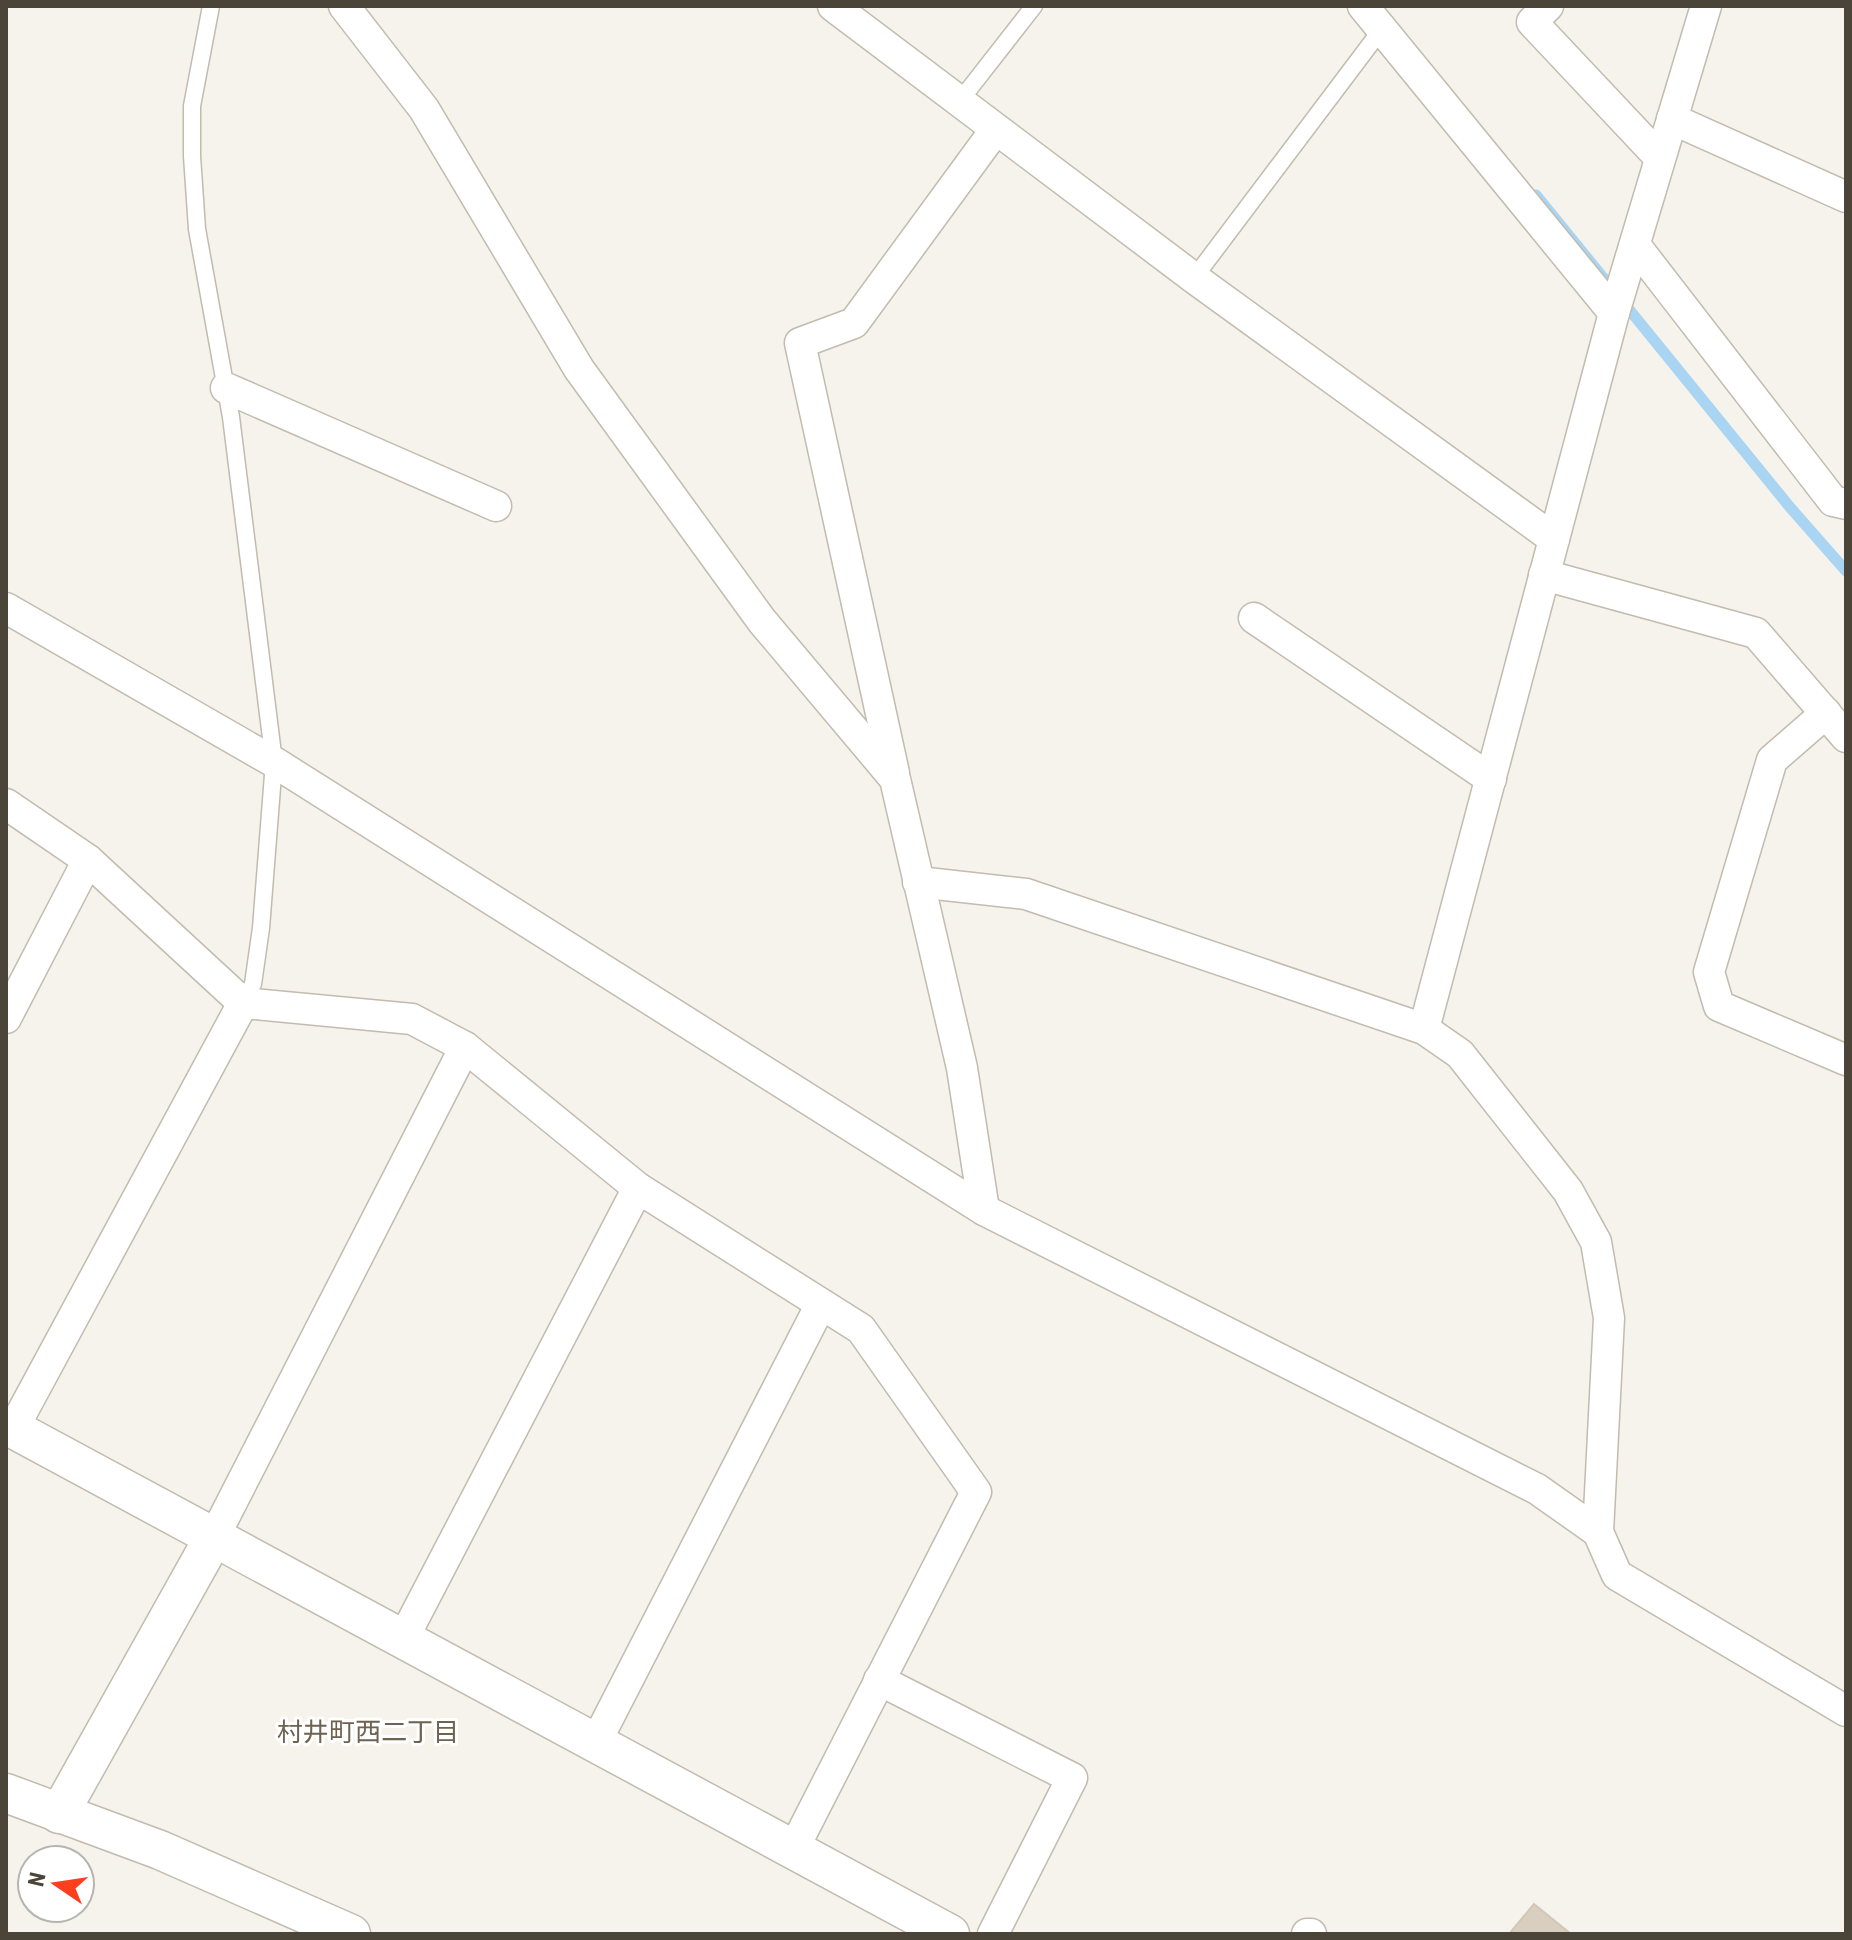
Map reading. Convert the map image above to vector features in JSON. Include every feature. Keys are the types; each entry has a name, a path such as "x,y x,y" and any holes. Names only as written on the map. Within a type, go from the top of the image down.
{"street":[{"path":"344,6 424,109 579,369 762,621 895,779"},
{"path":"833,6 1194,278 1554,539"},
{"path":"1363,6 1614,313"},
{"path":"1548,6 1532,22 1660,158"},
{"path":"1424,1029 1614,313 1706,6"},
{"path":"1672,119 1846,197"},
{"path":"984,1210 962,1068 800,343 854,323 996,129"},
{"path":"1635,245 1833,501 1846,504"},
{"path":"226,388 496,506"},
{"path":"1544,575 1756,633 1846,737"},
{"path":"6,608 274,762 984,1210 1537,1489 1598,1532"},
{"path":"1254,618 1491,779"},
{"path":"1826,713 1772,760 1709,972 1719,1006 1846,1060"},
{"path":"6,804 88,860 243,1003 412,1019 465,1047 638,1188 861,1329 976,1492 794,1848"},
{"path":"6,1018 88,860"},
{"path":"918,882 1026,894 1424,1029 1460,1054 1568,1191 1596,1242 1609,1318 1598,1532 1617,1575 1846,1711"},
{"path":"243,1003 10,1427 950,1934"},
{"path":"59,1814 214,1537 465,1047"},
{"path":"404,1637 638,1188"},
{"path":"595,1744 821,1304"},
{"path":"879,1680 1072,1778 993,1934"},
{"path":"6,1793 160,1850 351,1934"}],"lane":[{"path":"211,6 192,106 197,229 226,388 274,762 257,956 253,984 243,1003"},
{"path":"959,102 1034,6"},
{"path":"1194,278 1381,30"}],"building":[{"path":"1534,1904 1571,1934 1509,1934"}],"waterway":[{"path":"1536,195 1789,506 1846,571"}],"district":[{"name":"村井町西二丁目","path":"368,1732"}]}
